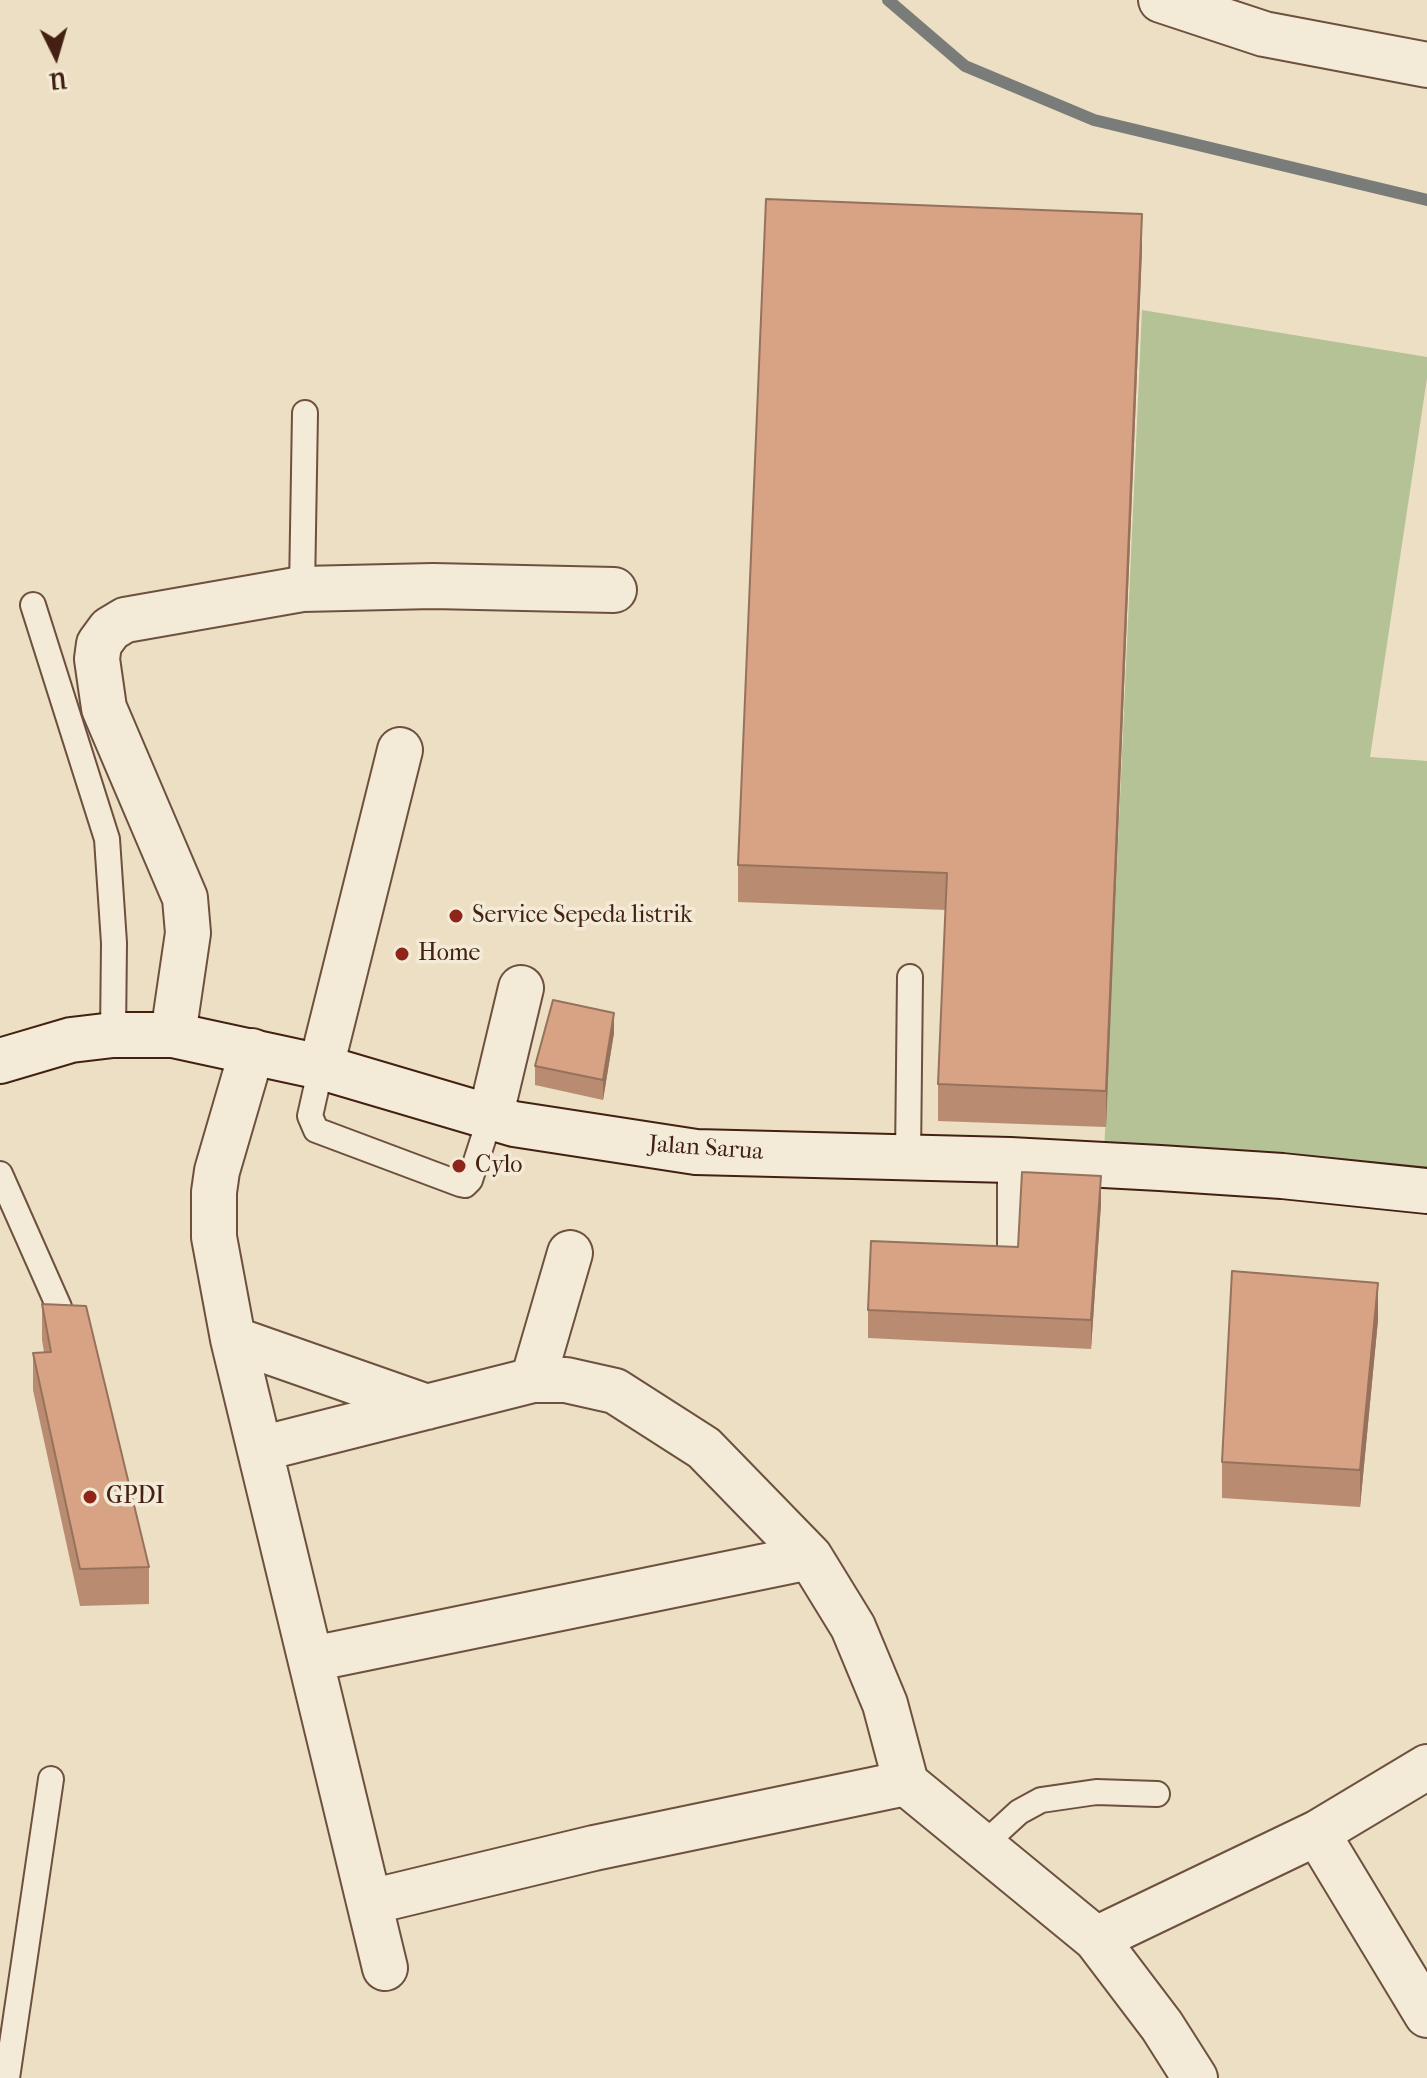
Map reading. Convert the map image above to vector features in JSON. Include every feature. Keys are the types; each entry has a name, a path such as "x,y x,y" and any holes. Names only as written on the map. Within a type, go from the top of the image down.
{"street":[{"path":"1161,0 1274,17 1427,65"},
{"path":"173,1035 188,933 185,898 104,708 99,683 99,644 110,629 125,620 302,589 433,586 614,590"},
{"path":"321,1067 400,750"},
{"path":"490,1118 521,988"},
{"name":"Jalan Sarua","path":"0,1061 71,1040 113,1035 173,1035 321,1067 514,1124 696,1152 1010,1160 1282,1176 1427,1191"},
{"path":"252,1051 217,1171 214,1237 233,1339 385,1968"},
{"path":"533,1380 570,1253"},
{"path":"233,1339 427,1407"},
{"path":"260,1449 533,1380 566,1380 615,1391 704,1448 810,1557 853,1627 885,1704 906,1783 1096,1939 1162,2026 1195,2078"},
{"path":"312,1659 810,1557"},
{"path":"1096,1939 1317,1833 1427,1767"},
{"path":"370,1902 594,1848 906,1783"},
{"path":"1317,1833 1427,2015"}],"lane":[{"path":"302,589 305,413"},
{"path":"33,605 107,839 114,943 113,1035"},
{"path":"908,1157 910,977"},
{"path":"321,1067 310,1116 316,1130 460,1184 465,1185 470,1180 490,1118"},
{"path":"1010,1160 1010,1248"},
{"path":"0,1174 59,1307"},
{"path":"7,2078 51,1779"},
{"path":"982,1846 1019,1812 1041,1800 1096,1792 1157,1794"}],"green space":[{"path":"1142,310 1427,357 1427,378 1370,757 1427,761 1427,1186 1104,1154"}],"building":[{"path":"766,199 1142,214 1106,1091 938,1084 947,873 738,865"},
{"path":"553,1000 614,1013 603,1080 535,1066"},
{"path":"1022,1172 1101,1176 1091,1320 868,1310 871,1241 1018,1247"},
{"path":"1232,1271 1378,1283 1360,1470 1222,1462"},
{"name":"GPDI","path":"42,1304 86,1306 149,1567 80,1569 33,1353 51,1352"}],"waterway":[{"path":"888,0 965,66 1094,120 1427,200"}],"place":[{"name":"Service Sepeda listrik","path":"456,916"},
{"name":"Home","path":"402,954"},
{"name":"Cylo","path":"459,1166"},
{"name":"GPDI","path":"90,1497"}]}
